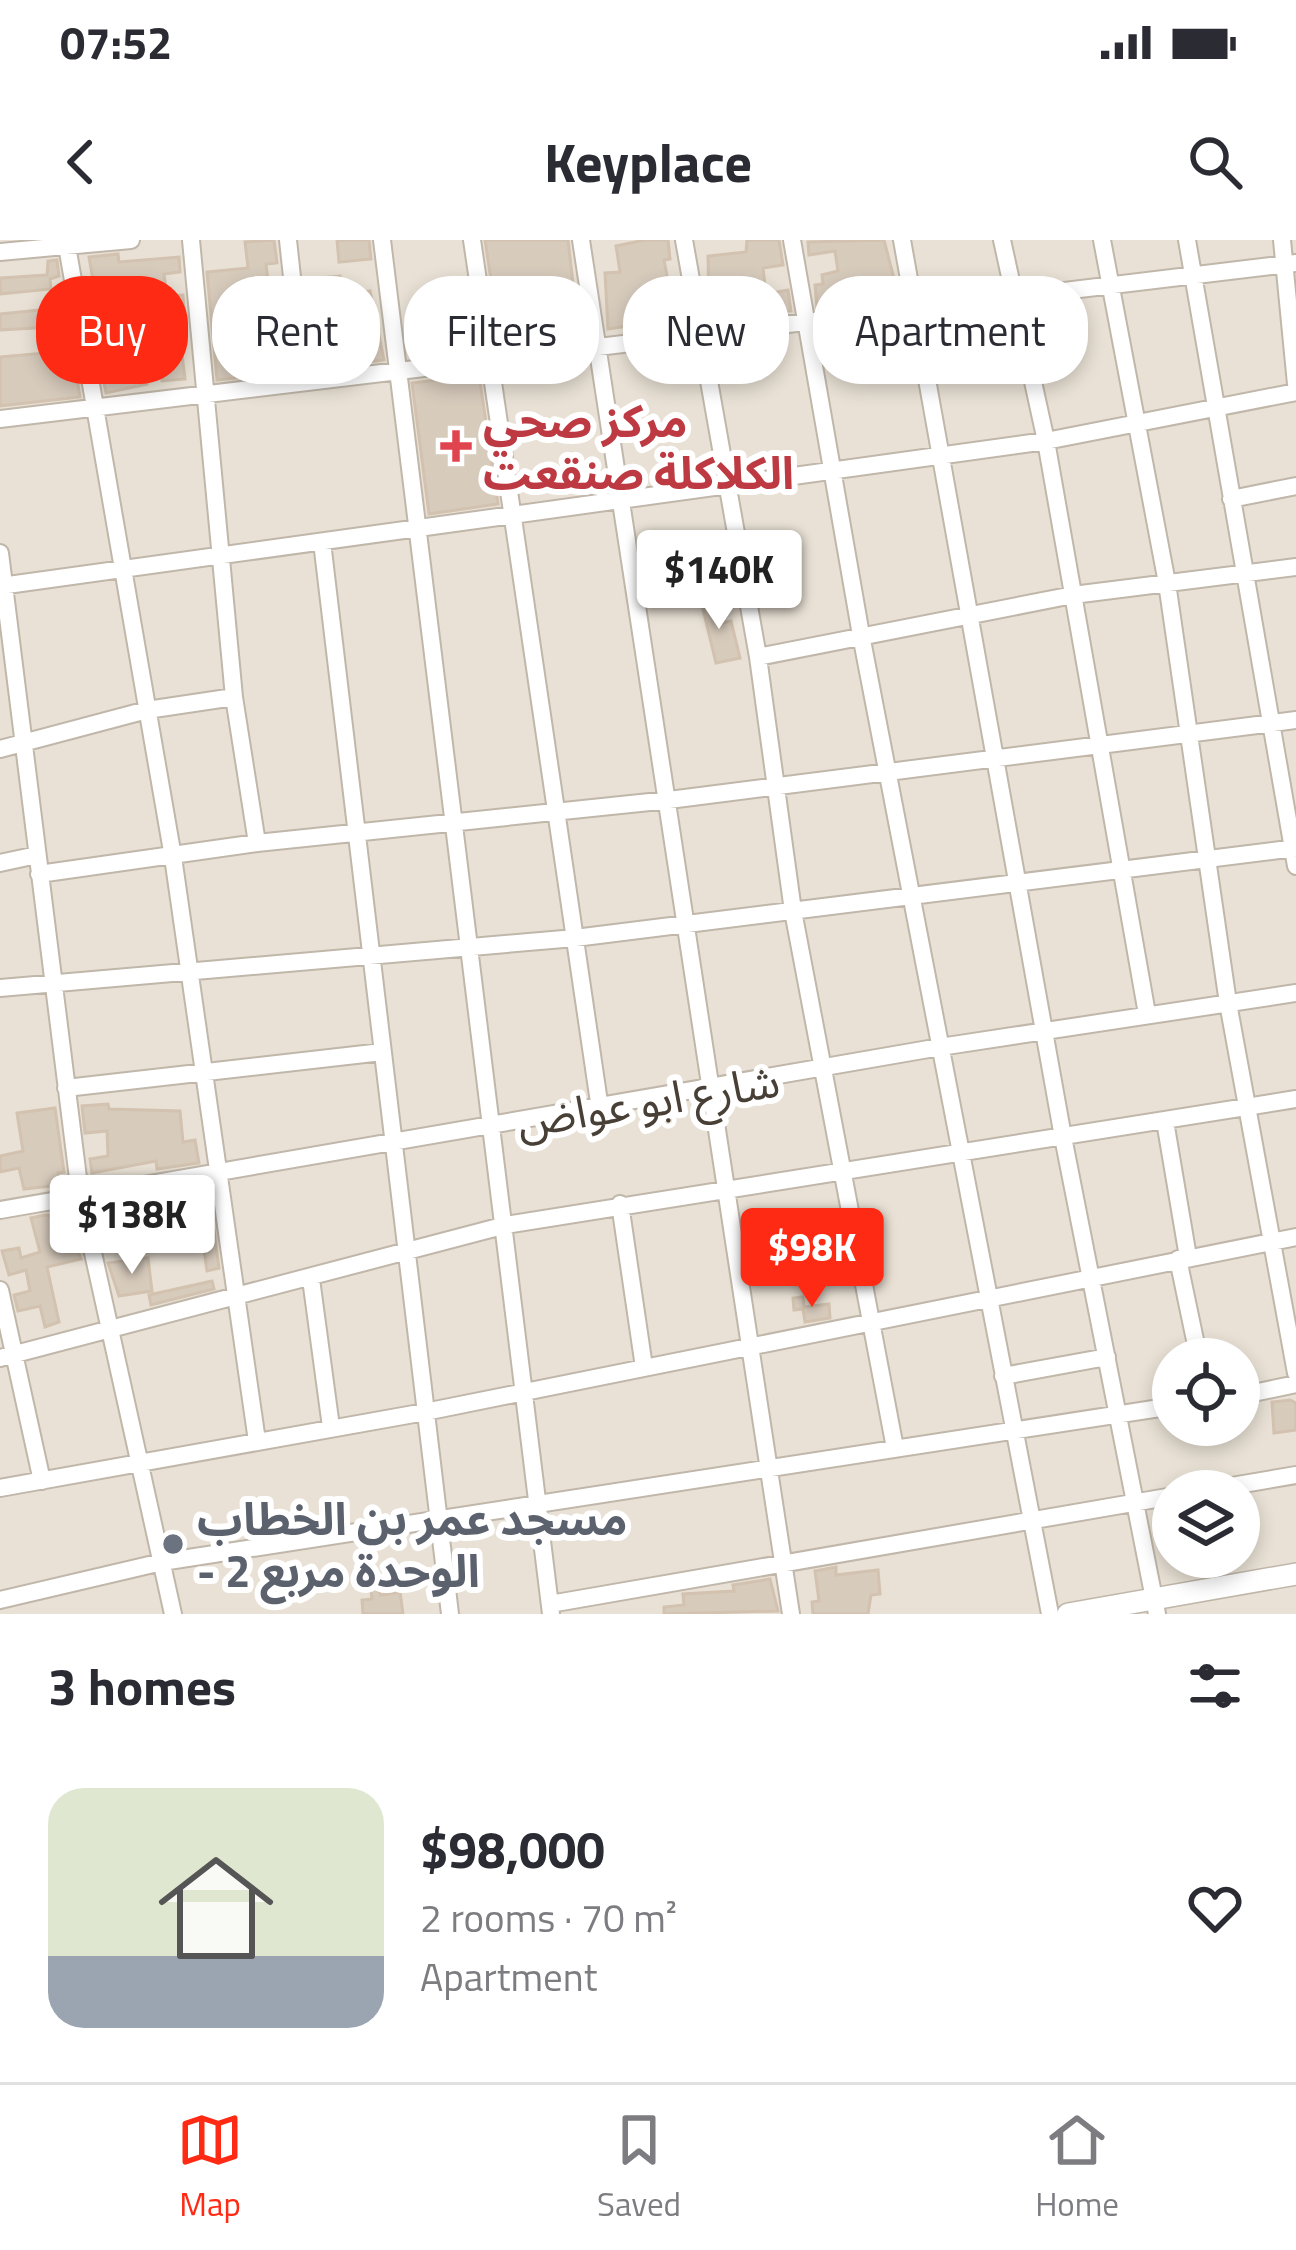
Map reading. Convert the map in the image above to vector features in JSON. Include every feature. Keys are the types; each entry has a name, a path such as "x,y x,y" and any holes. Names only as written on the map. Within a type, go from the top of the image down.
{"street":[{"path":"0,252 131,240"},
{"path":"191,240 234,697 256,843"},
{"path":"288,240 292,276"},
{"path":"382,240 551,1609 1152,1499"},
{"path":"472,240 478,276"},
{"path":"580,240 585,276"},
{"path":"684,240 690,276"},
{"path":"792,240 861,635 1050,1614"},
{"path":"902,240 908,276"},
{"path":"1002,240 1008,276"},
{"path":"1102,240 1167,583 1228,1003 1296,1373"},
{"path":"0,988 575,938 1208,860 1295,854 1187,240"},
{"path":"2,585 514,519 1046,441 1296,388 1290,264 1282,240"},
{"path":"67,243 173,856 257,1442"},
{"path":"1088,285 1290,264"},
{"path":"789,322 813,319"},
{"path":"599,366 791,1614"},
{"path":"380,372 404,370"},
{"path":"0,419 270,384"},
{"path":"494,384 600,1109"},
{"path":"708,384 758,657 794,911 895,1448"},
{"path":"927,384 1063,1137 1156,1606"},
{"path":"1033,384 1147,1014"},
{"path":"1231,499 1296,486"},
{"path":"322,542 450,1614"},
{"path":"0,553 6,654 80,1194 173,1614"},
{"path":"758,657 1073,595 1296,567"},
{"path":"0,749 147,710 234,697"},
{"path":"0,863 173,856 454,819 774,788 1296,720"},
{"name":"شارع ابو عواض","path":"0,1210 826,1071 940,1047 1296,993"},
{"path":"66,1088 382,1052"},
{"path":"7,1356 506,1225 723,1186 1296,1099"},
{"path":"1165,1120 1195,1338"},
{"path":"620,1204 644,1367"},
{"path":"0,1488 425,1412 874,1318 1296,1237"},
{"path":"310,1279 331,1427"},
{"path":"0,1290 7,1356 42,1481"},
{"path":"1003,1376 1108,1357"},
{"path":"1260,1392 1296,1384"},
{"path":"0,1600 162,1562 1152,1409"},
{"path":"1260,1481 1296,1475"},
{"path":"1069,1614 1156,1606 1296,1574"}],"shaded area":[{"path":"0,240 1296,240 1296,1614 0,1614"}],"building":[{"path":"274,240 277,263 266,264 267,276 212,276 212,326 207,272 248,268 245,242"},
{"path":"337,240 369,240 371,259 339,262"},
{"path":"485,240 568,240 572,276 490,276"},
{"path":"668,240 670,259 664,260 667,276 623,276 623,327 608,329 605,273 620,272 616,246"},
{"path":"747,240 779,240 783,265 763,268 764,276 708,276 708,256 746,252"},
{"path":"884,240 893,276 822,276 838,271 835,251 809,255 808,242"},
{"path":"118,254 119,262 179,257 180,272 92,276 89,257"},
{"path":"57,260 59,276 36,276 36,290 0,294 0,278 47,275 48,261"},
{"path":"36,310 36,328 0,330 0,314"},
{"path":"36,354 36,384 78,384 80,397 0,406 0,357"},
{"path":"104,384 147,384 106,393"},
{"name":"مركز صحي الكلاكلة صنقعت","path":"412,384 480,384 498,504 429,514"},
{"path":"715,594 722,623 731,621 740,658 716,663 700,597"},
{"path":"108,1104 109,1109 180,1111 183,1142 195,1140 199,1163 157,1169 156,1161 92,1173 90,1159 108,1156 107,1131 85,1133 82,1106"},
{"path":"55,1108 64,1172 58,1173 60,1185 24,1189 19,1168 0,1172 0,1156 23,1151 17,1113"},
{"path":"208,1187 219,1268 207,1271 195,1189"},
{"path":"65,1217 81,1259 47,1267 59,1322 45,1327 40,1306 18,1311 14,1295 30,1291 26,1270 9,1275 2,1251 19,1248 21,1258 40,1252 31,1218"},
{"path":"148,1258 152,1291 119,1296 108,1263"},
{"path":"212,1281 214,1289 151,1305 149,1295"},
{"path":"803,1297 804,1307 829,1304 830,1318 805,1322 803,1309 794,1310 793,1298"},
{"path":"1272,1402 1296,1403 1296,1430 1274,1433"},
{"path":"836,1567 836,1575 878,1570 880,1594 871,1595 868,1614 813,1614 812,1602 819,1601 815,1571"},
{"path":"369,1576 381,1595 400,1592 403,1614 363,1614 362,1600 372,1599"},
{"path":"770,1579 778,1611 664,1614 664,1607 684,1605 683,1594 734,1591 733,1585"}],"place":[{"name":"مركز صحي الكلاكلة صنقعت","path":"456,446"},
{"name":"مسجد عمر بن الخطاب - الوحدة مربع 2","path":"173,1544"}]}
